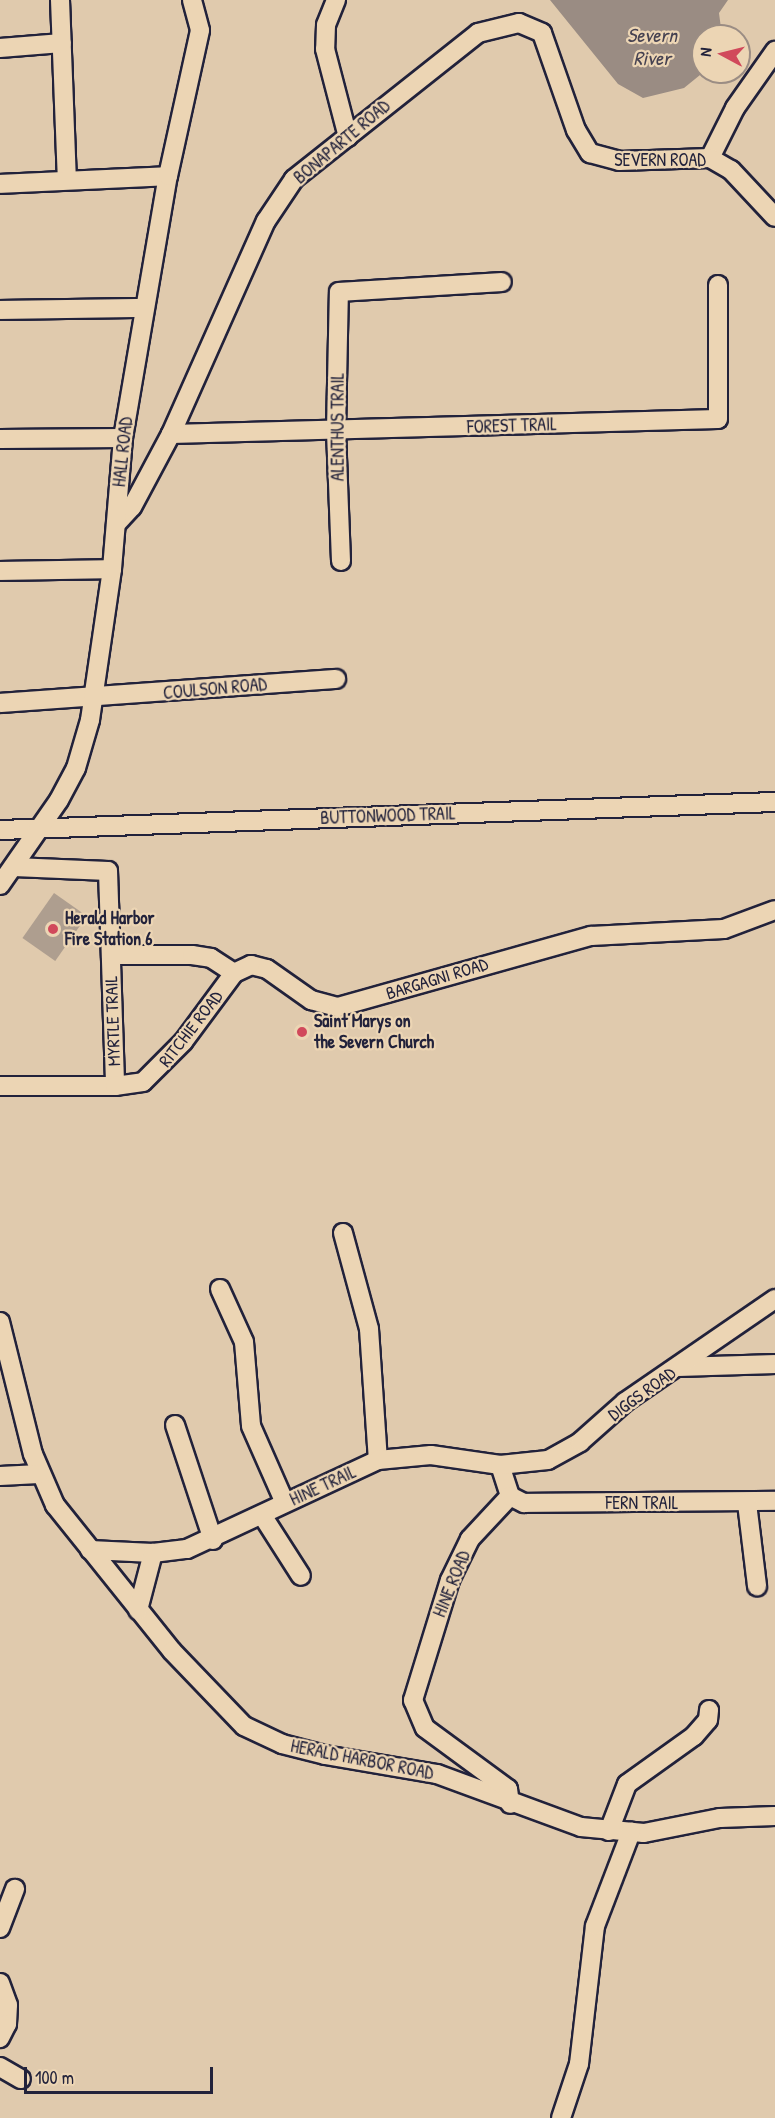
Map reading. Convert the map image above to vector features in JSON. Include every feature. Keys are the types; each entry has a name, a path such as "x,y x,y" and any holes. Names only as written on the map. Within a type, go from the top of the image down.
{"street":[{"path":"60,0 67,179"},
{"name":"HALL ROAD","path":"0,885 41,829 76,768 93,699 112,569 123,438 168,176 200,30 192,0"},
{"path":"336,0 326,25 325,49 348,136"},
{"name":"BONAPARTE ROAD","path":"117,524 132,507 171,434 266,221 294,179 478,33 509,23 527,24 542,33 564,93"},
{"path":"0,48 62,43"},
{"path":"711,158 735,108 775,51"},
{"name":"SEVERN ROAD","path":"564,93 579,139 597,158 630,162 711,158 731,170 775,217"},
{"path":"0,184 67,179 168,176"},
{"name":"ALENTHUS TRAIL","path":"341,561 336,431 339,292 502,282"},
{"name":"FOREST TRAIL","path":"171,434 718,419 718,285"},
{"path":"0,310 144,308"},
{"path":"0,439 123,438"},
{"path":"0,571 112,569"},
{"name":"COULSON ROAD","path":"0,703 93,699 336,679"},
{"name":"BUTTONWOOD TRAIL","path":"0,830 775,802"},
{"name":"MYRTLE TRAIL","path":"14,867 108,871 115,1086"},
{"name":"BARGAGNI ROAD","path":"234,973 258,966 311,1000 339,1007 591,936 724,929 775,910"},
{"path":"111,956 192,955 210,958 234,973"},
{"name":"RITCHIE ROAD","path":"0,1086 115,1086 143,1082 154,1075 234,973"},
{"path":"343,1233 369,1329 378,1460"},
{"path":"220,1289 246,1348 251,1426 285,1503"},
{"name":"DIGGS ROAD","path":"500,1465 548,1460 564,1452 625,1402 775,1299"},
{"name":"HERALD HARBOR ROAD","path":"0,1322 39,1474 90,1550 138,1610 244,1726 282,1744 325,1755 437,1774 510,1804 609,1831 630,1832 720,1818 775,1816"},
{"path":"679,1367 775,1364"},
{"path":"175,1425 213,1540"},
{"name":"HINE TRAIL","path":"90,1550 153,1553 213,1540 285,1503 378,1460 460,1456 500,1465"},
{"path":"500,1465 510,1496"},
{"path":"0,1476 39,1474"},
{"name":"FERN TRAIL","path":"510,1496 524,1503 775,1501"},
{"name":"HINE ROAD","path":"510,1496 470,1539 450,1580 414,1687 417,1716 436,1739 484,1768 508,1789 510,1804"},
{"path":"747,1503 757,1586"},
{"path":"262,1515 301,1576"},
{"path":"138,1610 153,1553"},
{"path":"609,1831 627,1784 694,1736 708,1720 709,1710"},
{"path":"561,2118 579,2064 595,1926 630,1832"},
{"path":"0,1928 15,1889"},
{"path":"0,1983 8,2005 7,2024 0,2038"},
{"path":"0,2067 21,2079"}],"water":[{"name":"Severn River","path":"550,0 728,0 719,13 720,24 691,24 691,82 684,88 643,98 618,84"}],"building":[{"name":"Herald Harbor Fire Station 6","path":"54,893 87,916 55,961 22,938"}],"place":[{"name":"Herald Harbor Fire Station 6","path":"53,929"},
{"name":"Saint Marys on the Severn Church","path":"302,1032"}]}
